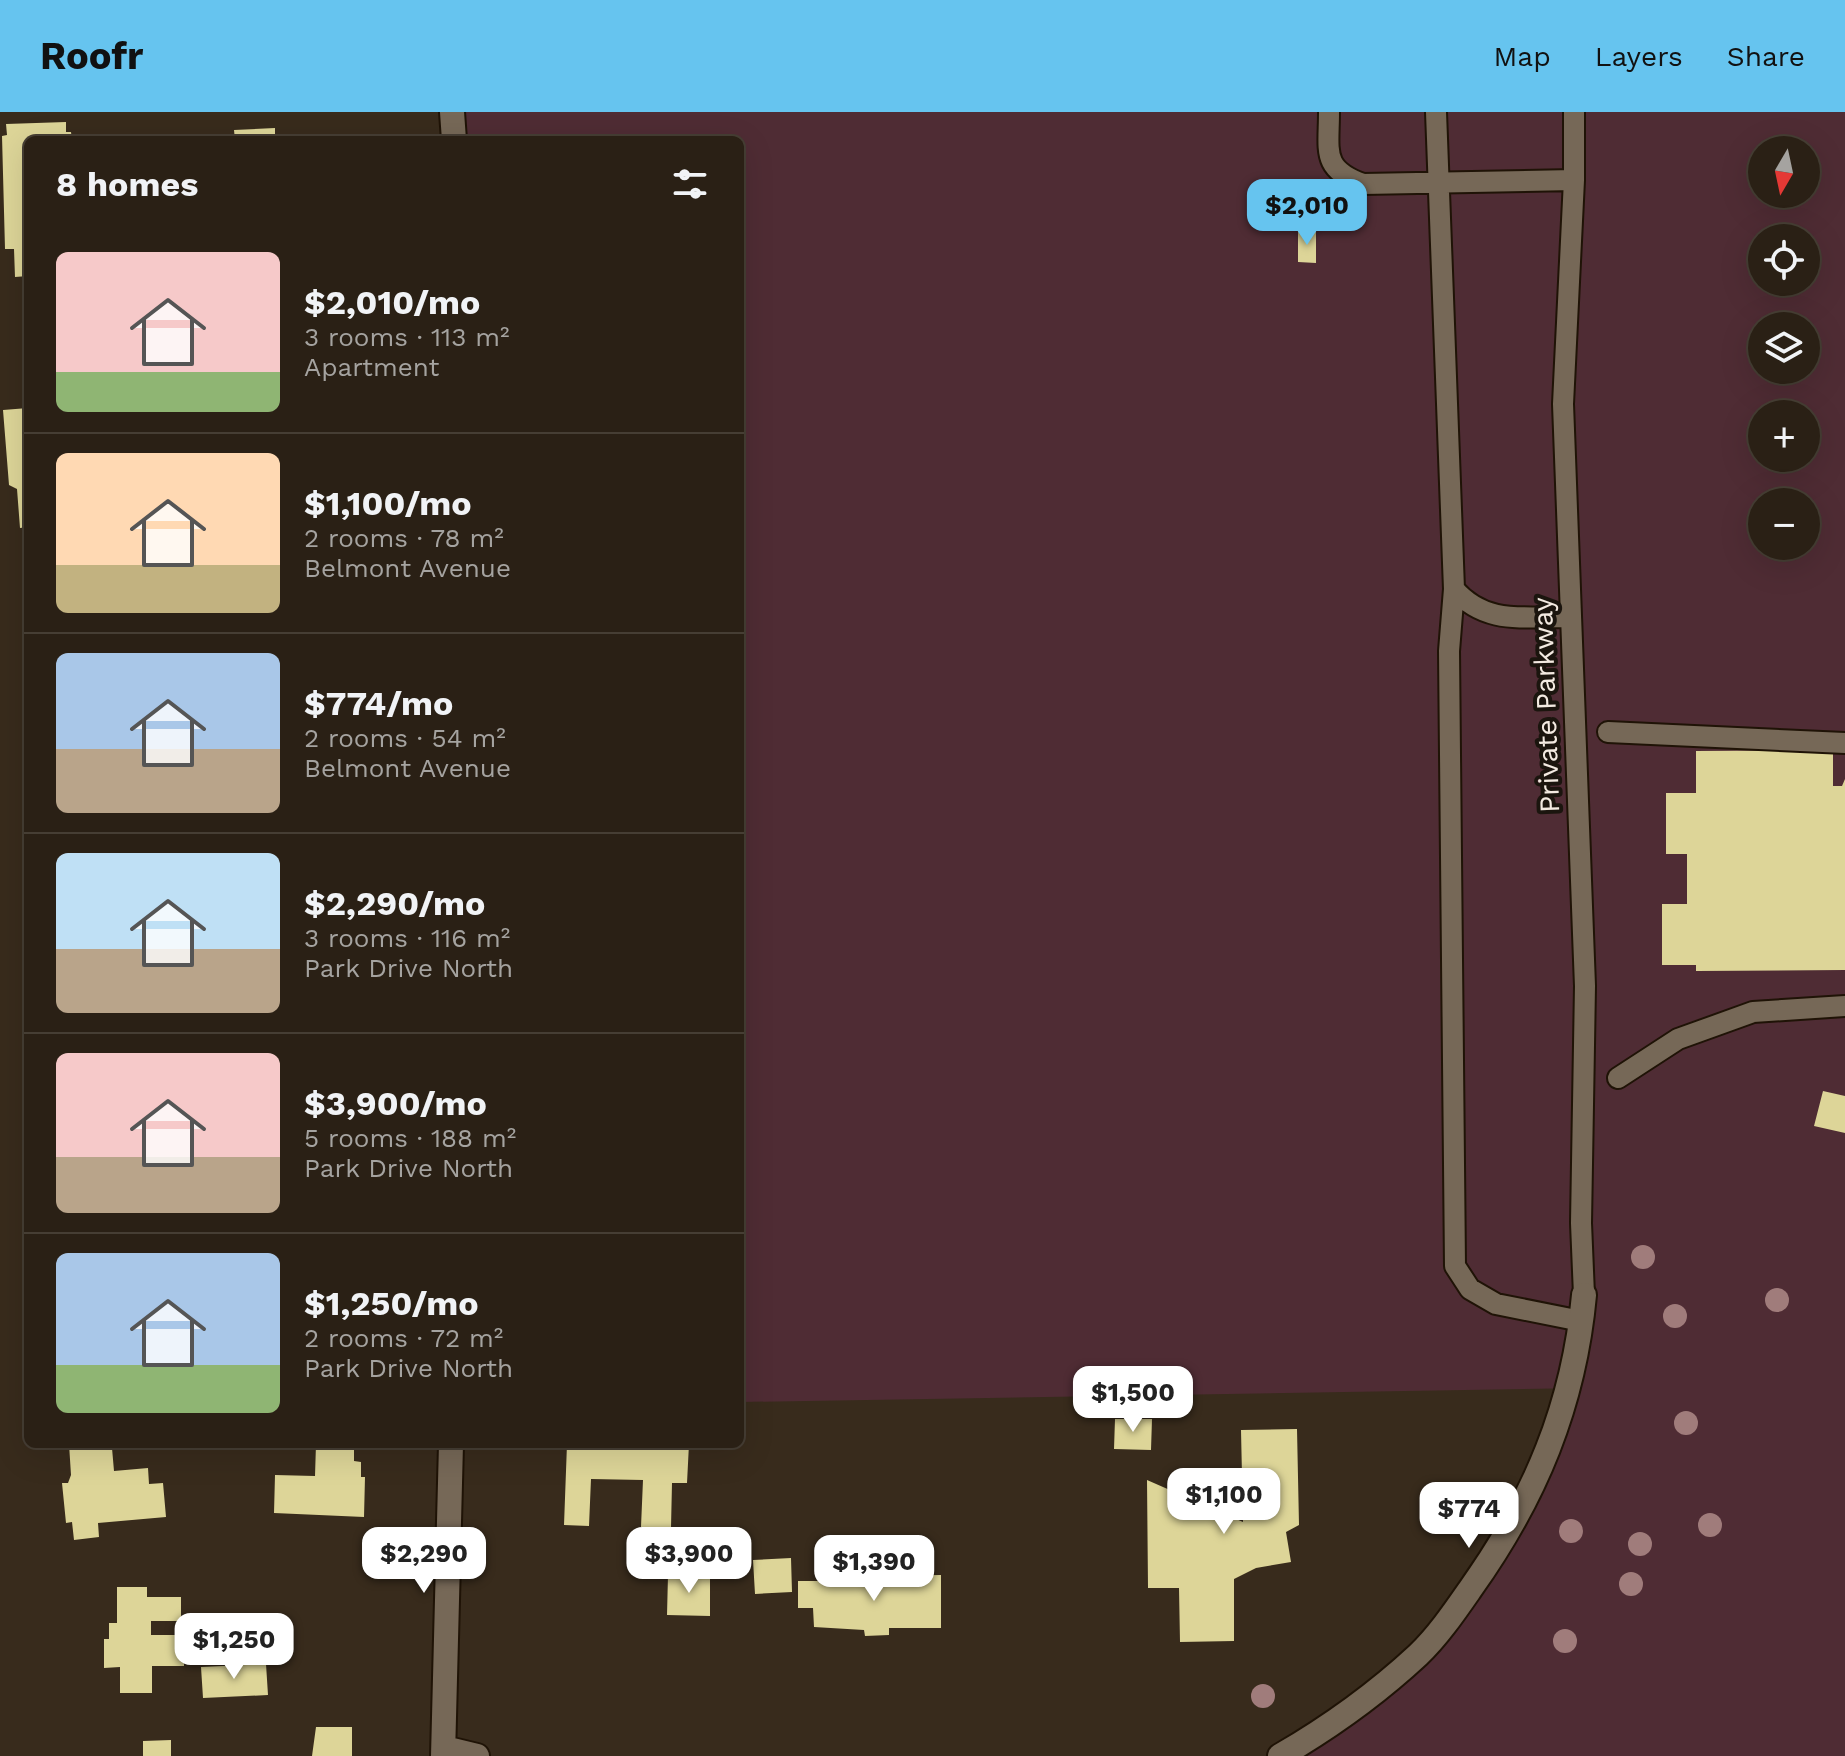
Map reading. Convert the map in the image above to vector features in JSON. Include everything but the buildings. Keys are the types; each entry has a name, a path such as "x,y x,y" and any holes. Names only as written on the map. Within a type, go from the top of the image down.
{"street":[{"path":"452,112 454,136"},
{"path":"1280,1756 1359,1705 1420,1653 1497,1551 1549,1451 1578,1354 1584,1295"},
{"path":"451,1448 444,1752 477,1756"}],"lane":[{"path":"1329,112 1329,161 1340,175 1363,184 1574,180"},
{"path":"1436,112 1454,589 1449,651 1455,1266 1470,1289 1496,1304 1581,1321"},
{"name":"Private Parkway","path":"1574,112 1574,180 1563,404 1585,986 1581,1223 1584,1295"},
{"path":"1454,589 1466,603 1486,615 1571,617"},
{"path":"1608,732 1845,743"},
{"path":"1618,1078 1678,1039 1753,1012 1845,1006"}],"shaded area":[{"path":"454,112 1845,112 1845,1756 1303,1756 1405,1681 1541,1499 1582,1388 744,1402 744,136 454,136"}]}
